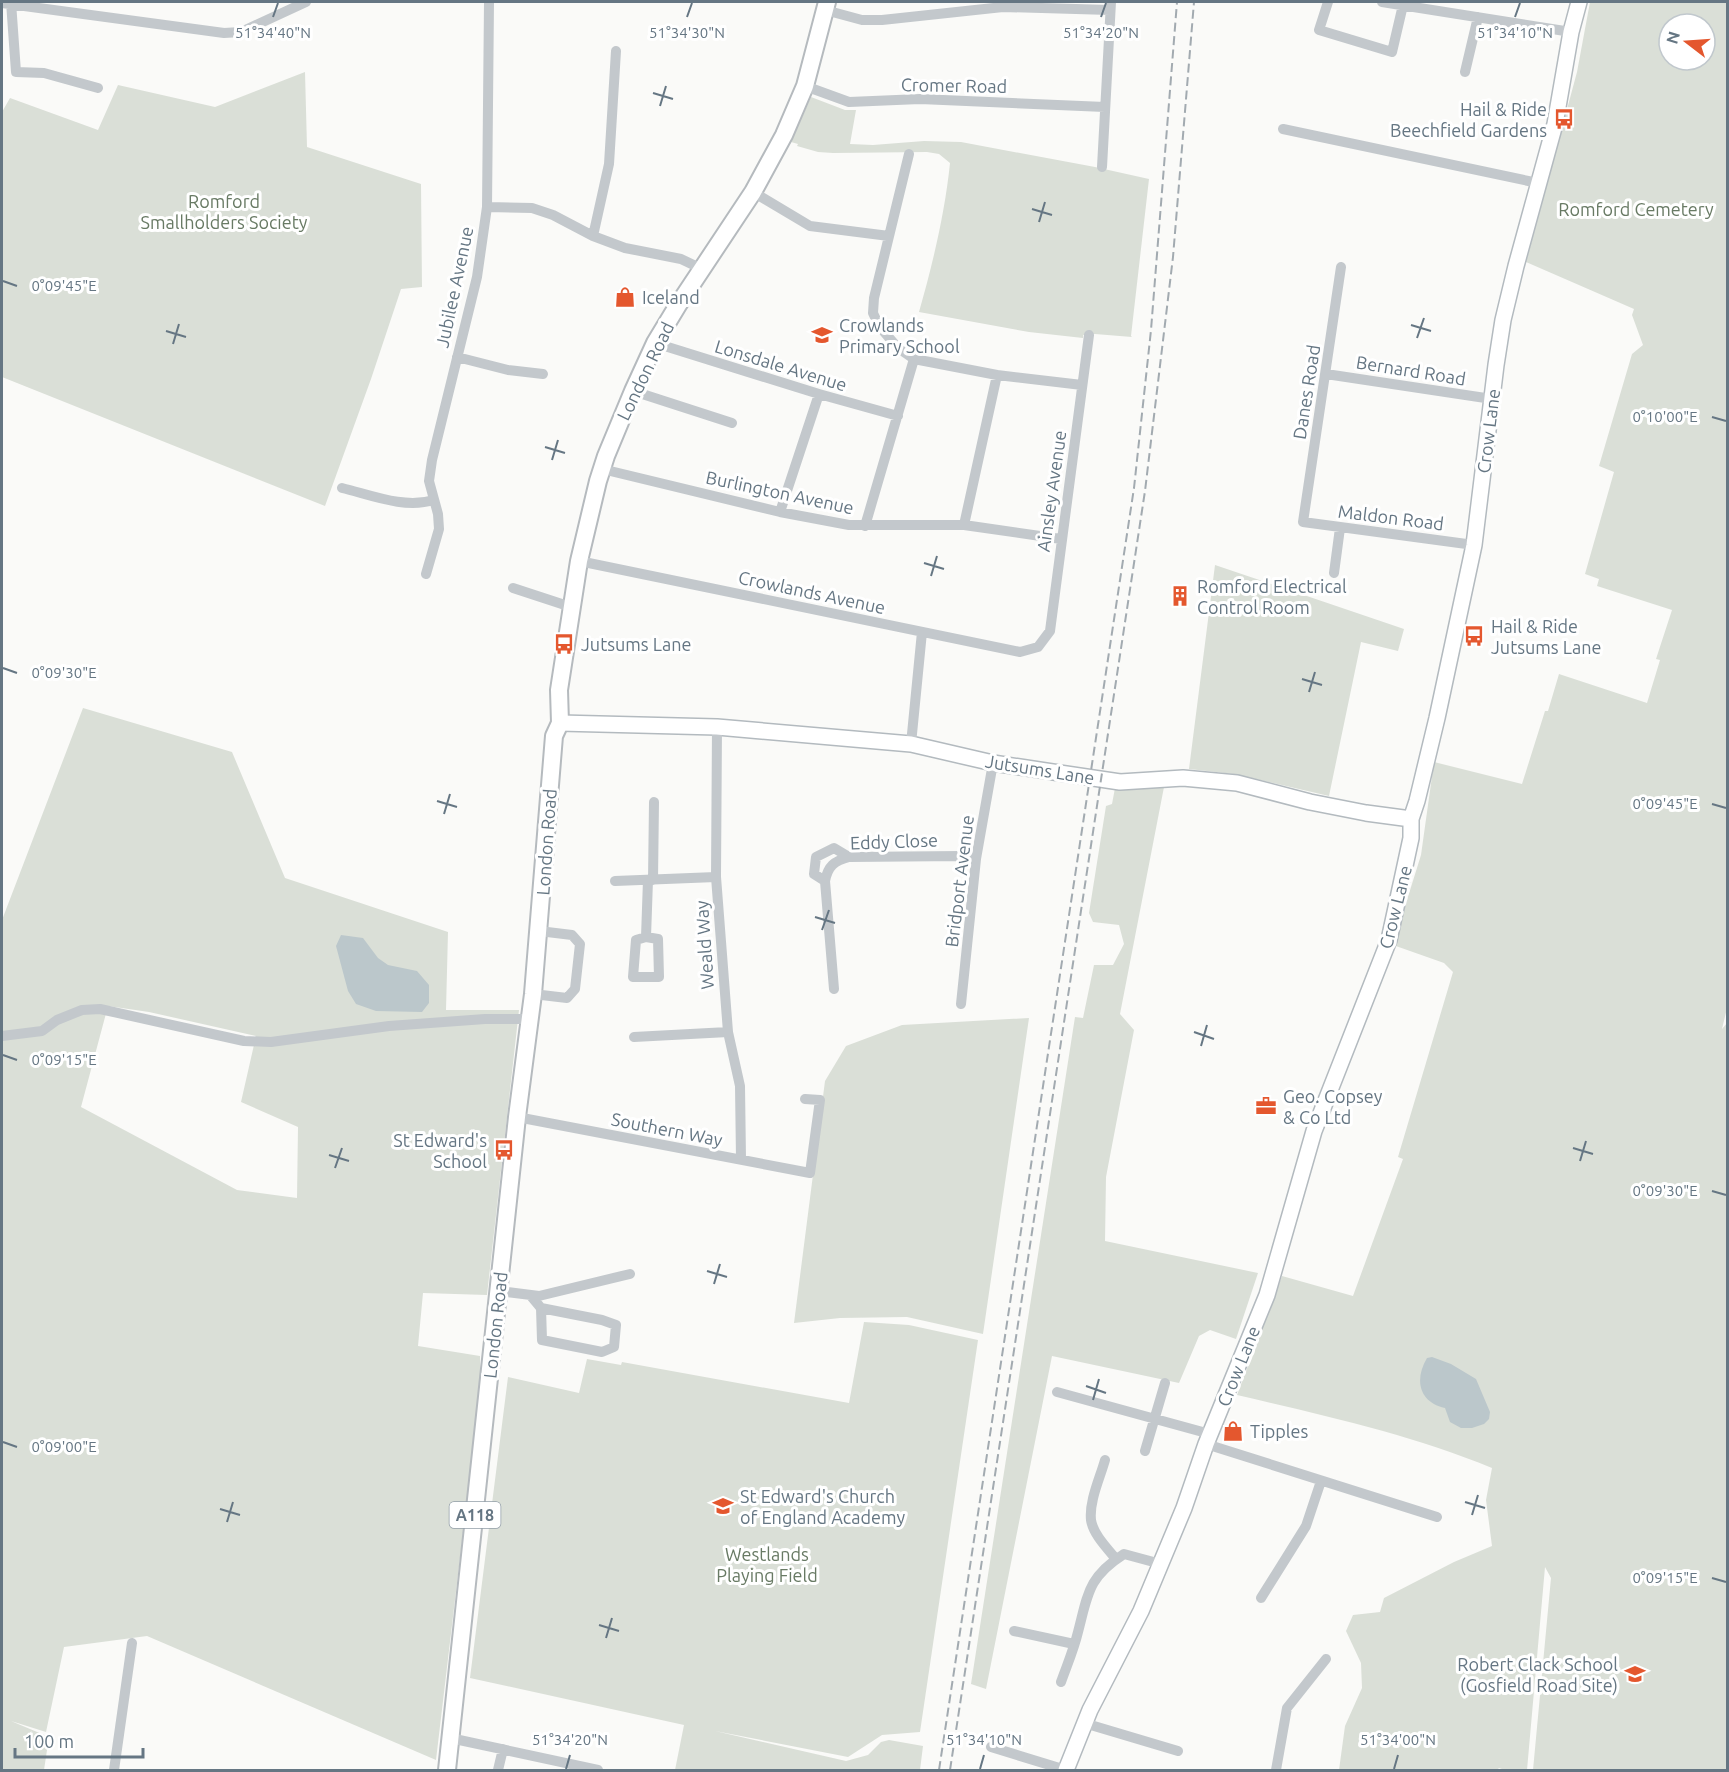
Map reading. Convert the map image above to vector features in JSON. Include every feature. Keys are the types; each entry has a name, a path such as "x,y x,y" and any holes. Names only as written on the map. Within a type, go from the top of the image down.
{"main road":[{"name":"London Road","path":"450,1738 517,1117 533,994 554,736 560,723 559,690 579,561 602,469 633,391 655,343 753,192 784,135 805,86 826,6"},
{"name":"A118","path":"447,1770 450,1738"}],"street":[{"path":"98,88 44,73 16,72 8,3 224,33 241,32 306,2"},
{"name":"Jubilee Avenue","path":"426,574 439,529 438,514 429,481 432,460 477,277 487,207 489,2"},
{"path":"1328,2 1319,30 1392,52 1403,5"},
{"path":"1382,2 1571,32"},
{"name":"Crow Lane","path":"1066,1770 1084,1723 1141,1611 1161,1564 1184,1508 1208,1439 1267,1295 1314,1131 1389,940 1411,838 1411,819 1437,718 1474,545 1498,349 1508,299 1555,124 1571,32 1579,2"},
{"path":"826,6 862,20 882,20 1002,7 1111,6 1102,167"},
{"path":"1465,72 1478,16"},
{"path":"593,236 609,164 616,51"},
{"name":"Cromer Road","path":"805,86 849,102 920,99 1105,106"},
{"path":"1283,129 1539,183"},
{"path":"909,154 874,298 873,313 879,326 898,348 914,359 997,375 1082,385"},
{"path":"753,192 810,226 889,236"},
{"path":"487,207 532,208 554,215 593,236 625,248 681,259 702,269"},
{"name":"Danes Road","path":"1303,522 1341,267"},
{"name":"Ainsley Avenue","path":"1038,647 1050,631 1089,335"},
{"name":"Lonsdale Avenue","path":"655,343 898,416"},
{"path":"457,357 508,370 543,374"},
{"path":"865,526 914,359"},
{"name":"Bernard Road","path":"1326,374 1492,399"},
{"path":"964,525 997,375"},
{"path":"633,391 732,423"},
{"path":"780,512 819,394"},
{"name":"Burlington Avenue","path":"602,469 780,512 849,525 964,525 1061,539"},
{"path":"342,488 406,503 421,504 434,500"},
{"name":"Maldon Road","path":"1303,522 1474,545"},
{"path":"1334,573 1340,528"},
{"name":"Crowlands Avenue","path":"579,561 1020,652 1038,647"},
{"path":"513,588 571,607"},
{"path":"911,744 922,632"},
{"name":"Jutsums Lane","path":"560,723 717,727 911,744 993,763 1120,782 1183,778 1237,783 1310,802 1411,819"},
{"name":"Weald Way","path":"717,727 716,877 728,1032 740,1086 741,1160"},
{"name":"Bridport Avenue","path":"961,1004 976,859 993,763"},
{"path":"646,937 654,802"},
{"path":"834,989 825,881 814,874 816,857 834,848 849,857"},
{"name":"Eddy Close","path":"825,881 828,870 835,861 849,857 962,856 976,859"},
{"path":"615,881 716,877"},
{"path":"533,994 567,998 575,989 580,944 572,935 539,931"},
{"path":"2,1036 42,1031 57,1020 74,1013 100,1009 244,1041 271,1042 389,1026 485,1019 530,1019"},
{"path":"634,1037 728,1032"},
{"name":"Southern Way","path":"517,1117 810,1173 820,1100 805,1099"},
{"path":"499,1291 531,1296 630,1274"},
{"path":"531,1296 541,1308 542,1340 602,1352 614,1347 616,1325 541,1308"},
{"path":"1145,1451 1165,1383"},
{"path":"1057,1392 1153,1419 1320,1481 1437,1517"},
{"path":"1105,1460 1093,1502 1091,1520 1100,1539 1116,1559"},
{"path":"1261,1598 1306,1526 1320,1481"},
{"path":"1061,1682 1090,1586 1107,1565 1124,1554 1161,1564"},
{"path":"1014,1631 1074,1644"},
{"path":"114,1770 132,1643"},
{"path":"1276,1770 1287,1708 1326,1659"},
{"path":"1084,1723 1178,1751"},
{"path":"450,1738 595,1770"},
{"path":"991,1747 1066,1770"},
{"path":"498,1770 503,1749"}],"green space":[{"name":"Romford Cemetery","path":"1590,2 1727,2 1728,1004 1722,1029 1727,1023 1727,1770 1533,1770 1551,1578 1545,1567 1527,1770 1499,1768 1497,1770 1339,1770 1345,1726 1362,1688 1361,1663 1346,1631 1353,1615 1380,1612 1384,1598 1454,1562 1492,1546 1486,1500 1492,1468 1398,1435 1237,1395 1282,1276 1353,1296 1403,1159 1398,1157 1453,972 1444,963 1393,945 1421,855 1434,762 1522,784 1559,674 1647,703 1660,660 1656,659 1672,610 1597,586 1599,579 1585,574 1614,472 1599,466 1632,354 1643,345 1632,315 1634,309 1526,262 1577,72"},
{"name":"Romford Smallholders Society","path":"305,72 307,147 421,184 422,287 401,289 325,506 2,377 2,112 10,98 98,130 118,85 215,107"},
{"path":"811,97 845,110 856,110 850,144 961,142 1149,179 1132,337 1095,334 1083,335 1083,338 1029,332 919,312 938,238 950,163 939,154 927,152 833,153 818,152 797,146 798,144 791,142"},
{"path":"1215,565 1404,629 1398,651 1361,642 1329,796 1234,774 1189,769"},
{"path":"83,708 232,752 285,878 448,932 446,1010 519,1010 487,1295 423,1293 418,1346 480,1356 480,1389 436,1760 147,1636 64,1647 46,1732 11,1721 49,1737 44,1770 2,1770 2,920","holes":["108,1006 149,1012 256,1036 241,1102 298,1127 297,1198 237,1190 81,1107"]},
{"path":"1164,787 1120,1014 1134,1030 1106,1177 1105,1241 1258,1273 1236,1339 1210,1330 1199,1336 1179,1383 1052,1356 986,1689 971,1684 1075,1017 1083,1018 1094,965 1113,965 1124,944 1119,925 1093,922 1089,913 1106,806 1112,804 1115,788"},
{"path":"1029,1018 983,1334 907,1317 840,1318 794,1323 825,1081 846,1046 902,1025"},
{"name":"Westlands Playing Field","path":"864,1322 909,1325 978,1340 920,1732 882,1735 848,1757 715,1731 846,1761 868,1755 881,1742 889,1740 923,1746 920,1770 675,1770 684,1725 470,1678 508,1377 579,1393 587,1359 621,1365 622,1362 849,1403"}],"shaded area":[{"path":"341,935 363,938 378,958 388,965 417,971 429,985 429,1003 422,1012 376,1011 356,1004 348,991 336,946"},
{"path":"1432,1357 1451,1364 1476,1379 1490,1412 1489,1419 1484,1424 1472,1428 1461,1428 1450,1422 1445,1408 1429,1401 1424,1395 1420,1382 1421,1374 1427,1358"}],"railway":[{"path":"939,1770 1134,488 1151,330 1177,2"},
{"path":"950,1770 1145,491 1173,257 1194,2"}],"place":[{"name":"Hail & Ride Beechfield Gardens","path":"1564,119"},
{"name":"Iceland","path":"625,297"},
{"name":"Crowlands Primary School","path":"822,335"},
{"name":"Romford Electrical Control Room","path":"1180,596"},
{"name":"Hail & Ride Jutsums Lane","path":"1474,636"},
{"name":"Jutsums Lane","path":"564,644"},
{"name":"Geo. Copsey & Co Ltd","path":"1266,1106"},
{"name":"St Edward's School","path":"504,1150"},
{"name":"Tipples","path":"1233,1431"},
{"name":"St Edward's Church of England Academy","path":"723,1506"},
{"name":"Robert Clack School (Gosfield Road Site)","path":"1635,1674"}]}
